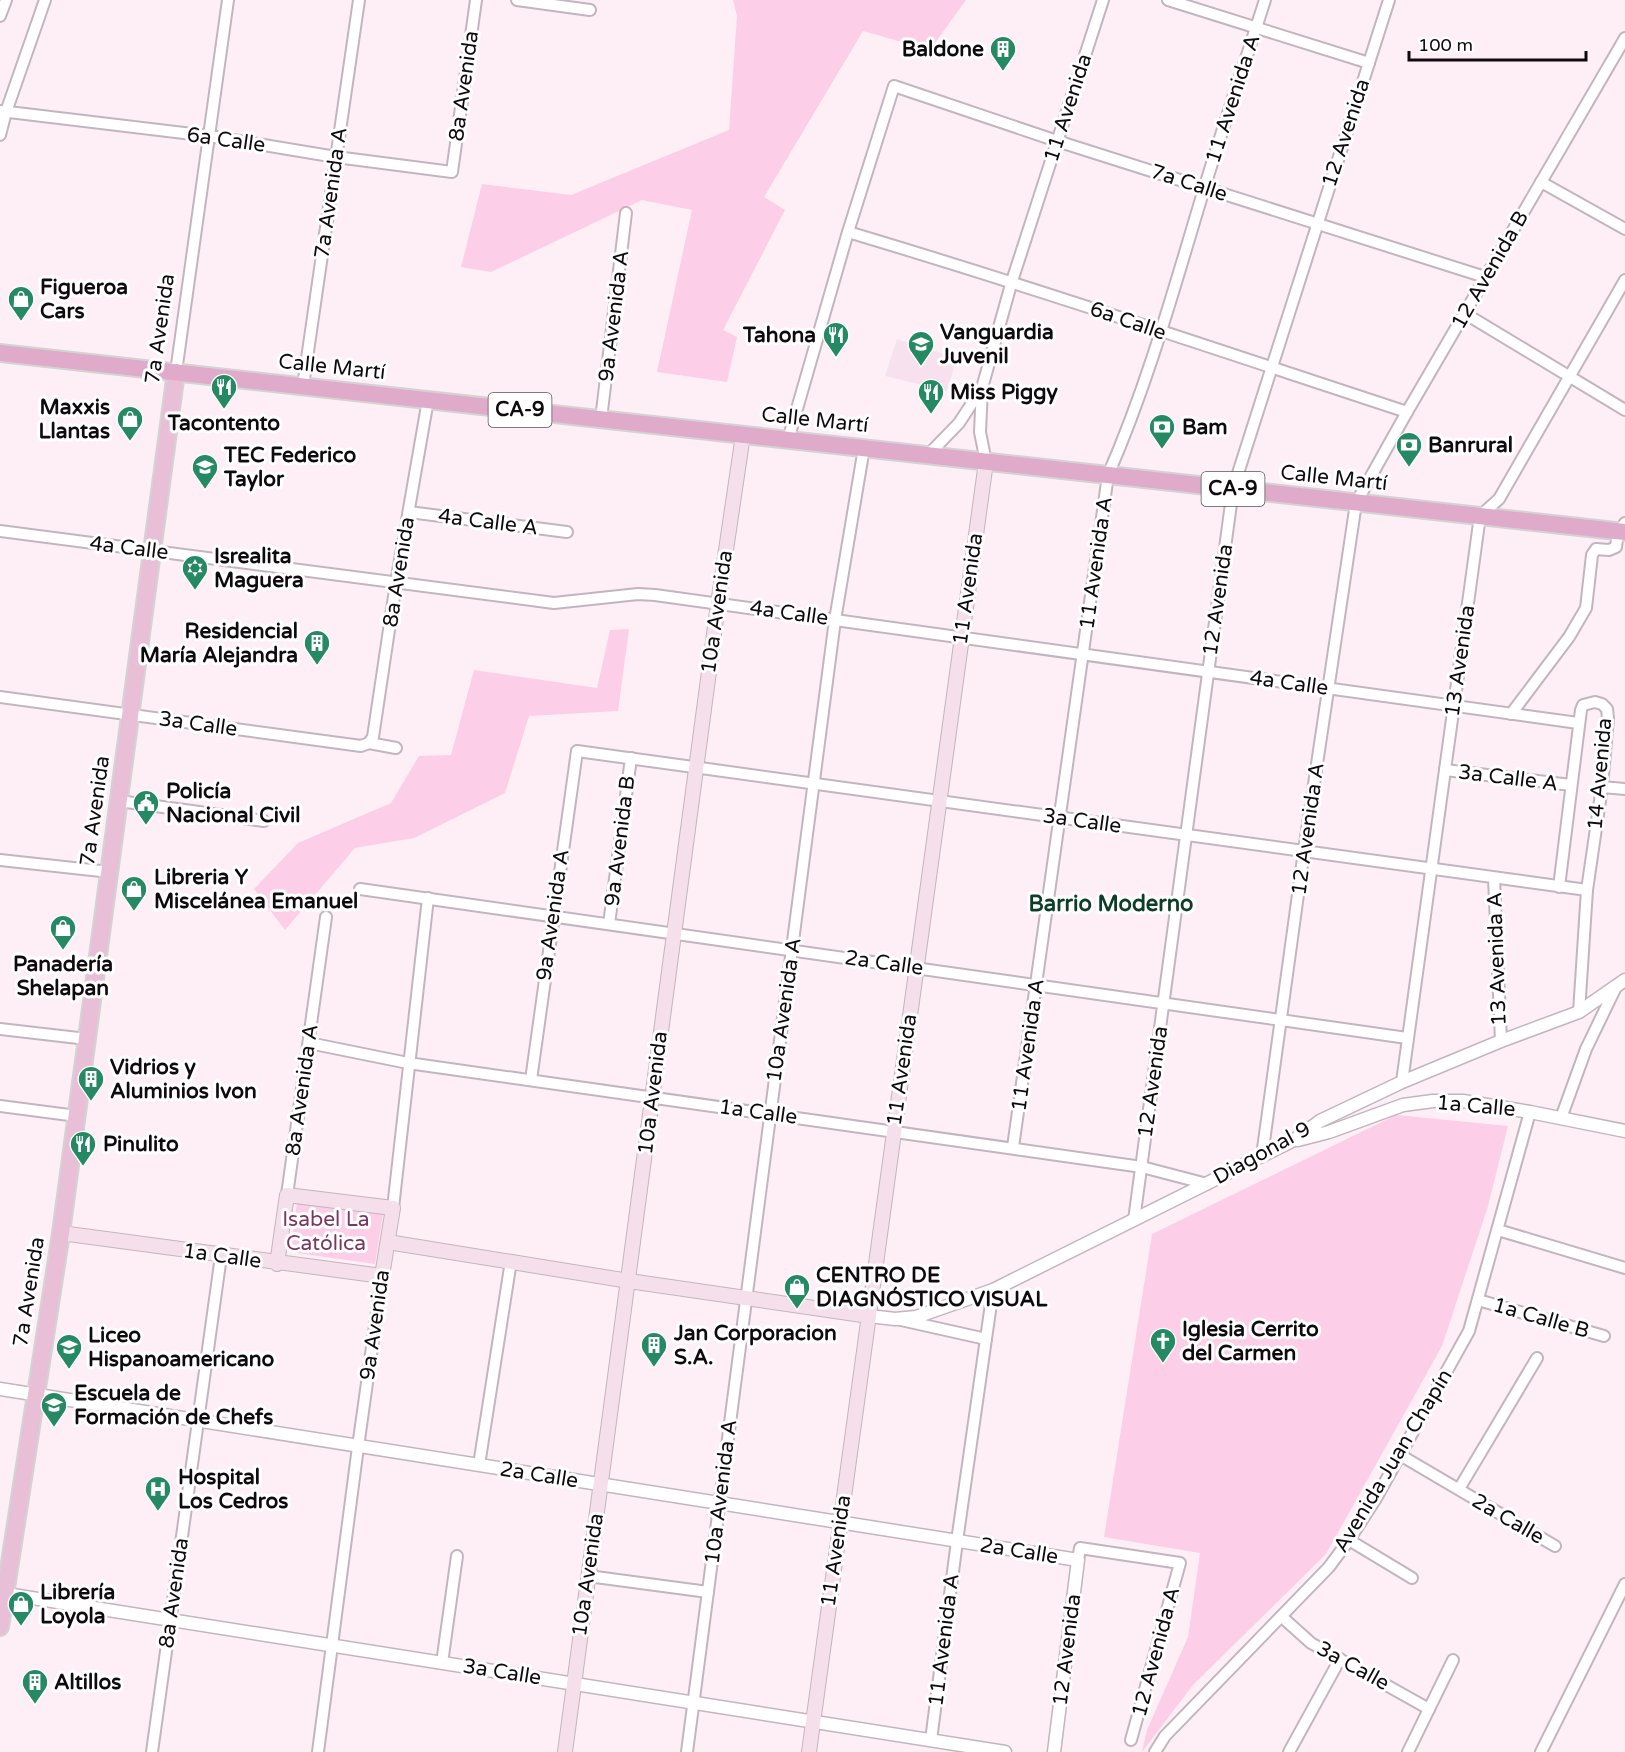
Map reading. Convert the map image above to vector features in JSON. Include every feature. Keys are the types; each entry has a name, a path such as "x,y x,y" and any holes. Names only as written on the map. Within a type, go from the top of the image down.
{"highway":[{"name":"Calle Martí","path":"0,353 1356,503 1623,529"}],"main road":[{"name":"7a Avenida","path":"0,1627 2,1593 61,1233 176,372"},
{"name":"10a Avenida","path":"566,1752 573,1684 629,1281 696,767 743,435"},
{"name":"11 Avenida","path":"809,1752 986,462"},
{"path":"287,1195 393,1208"},
{"name":"8a Avenida A","path":"277,1264 287,1195"},
{"name":"9a Avenida","path":"382,1276 393,1208"},
{"name":"1a Calle","path":"61,1233 277,1264 382,1276"},
{"path":"388,1242 629,1281 869,1316"}],"street":[{"path":"0,16 6,0"},
{"path":"0,135 3,112 45,0"},
{"name":"7a Avenida","path":"176,372 228,0"},
{"name":"7a Avenida A","path":"303,386 359,0"},
{"name":"8a Avenida","path":"452,172 476,0"},
{"path":"518,0 590,10"},
{"name":"11 Avenida","path":"986,462 980,432 982,388 1012,281 1103,0"},
{"path":"1168,0 1369,63"},
{"name":"11 Avenida A","path":"1013,1147 1108,475 1160,332 1265,0"},
{"name":"12 Avenida","path":"1134,1220 1233,489 1389,0"},
{"name":"12 Avenida B","path":"1356,503 1485,277 1621,53 1625,38"},
{"name":"7a Calle","path":"848,232 894,86 1057,141 1485,277"},
{"name":"6a Calle","path":"3,112 209,136 336,157 452,172"},
{"path":"1541,182 1625,229"},
{"name":"9a Avenida A","path":"601,419 626,213"},
{"path":"788,440 848,232"},
{"name":"6a Calle","path":"848,232 1012,281 1160,332 1407,412"},
{"path":"1480,516 1499,499 1625,280"},
{"path":"1464,313 1625,410"},
{"name":"11 Avenida","path":"928,455 959,423 982,388"},
{"name":"8a Avenida","path":"369,743 373,737 396,583 428,400"},
{"name":"10a Avenida A","path":"687,1752 835,620 864,448"},
{"name":"12 Avenida A","path":"1262,1156 1304,851 1356,503"},
{"name":"4a Calle A","path":"409,512 567,532"},
{"name":"13 Avenida","path":"1402,1082 1480,516"},
{"path":"1511,714 1569,637 1586,609 1592,555 1596,549 1609,550 1616,547 1623,529"},
{"name":"4a Calle","path":"0,531 554,603 638,594 1578,723"},
{"name":"3a Calle","path":"0,698 361,746 369,743 396,748"},
{"name":"14 Avenida","path":"1558,886 1578,723 1583,705 1595,702 1607,709 1602,787 1587,890 1579,1012"},
{"name":"9a Avenida A","path":"531,1080 577,751"},
{"name":"3a Calle","path":"577,751 1587,890"},
{"name":"9a Avenida B","path":"609,924 630,758"},
{"name":"3a Calle A","path":"1444,770 1571,785"},
{"path":"1602,787 1625,789"},
{"path":"119,801 264,821"},
{"path":"0,860 110,872"},
{"name":"13 Avenida A","path":"1494,878 1501,1041"},
{"name":"2a Calle","path":"360,889 1407,1038"},
{"name":"9a Avenida","path":"393,1208 428,898"},
{"name":"8a Avenida A","path":"287,1195 326,917"},
{"path":"1561,1118 1586,1049 1620,984"},
{"name":"Diagonal 9","path":"895,1319 916,1317 937,1311 993,1290 1294,1140 1320,1120 1402,1082 1579,1012 1620,984"},
{"path":"0,1029 87,1040"},
{"name":"1a Calle","path":"309,1043 408,1063 1142,1167 1207,1184"},
{"name":"1a Calle","path":"1294,1140 1329,1132 1403,1105 1433,1101 1463,1101 1625,1131"},
{"path":"0,1106 77,1116"},
{"name":"Avenida Juan Chapín","path":"1155,1752 1165,1736 1329,1567 1375,1500 1469,1331 1530,1112"},
{"path":"1497,1230 1625,1268"},
{"name":"8a Avenida","path":"152,1752 221,1256"},
{"path":"479,1465 511,1261"},
{"name":"9a Avenida","path":"318,1752 382,1276"},
{"name":"11 Avenida A","path":"931,1740 993,1290"},
{"name":"1a Calle B","path":"1478,1300 1604,1336"},
{"path":"869,1316 895,1319 986,1339"},
{"path":"1459,1489 1537,1358"},
{"name":"2a Calle","path":"0,1389 957,1541 1180,1563"},
{"name":"2a Calle","path":"1400,1455 1555,1546"},
{"path":"1349,1540 1412,1578"},
{"name":"12 Avenida","path":"1054,1752 1079,1554"},
{"path":"442,1663 457,1556"},
{"name":"12 Avenida A","path":"1131,1740 1180,1563"},
{"path":"588,1576 708,1592"},
{"path":"1541,1752 1625,1584"},
{"name":"3a Calle","path":"2,1593 1005,1752"},
{"name":"3a Calle","path":"1281,1617 1311,1643 1430,1708"},
{"path":"1289,1752 1340,1659"},
{"path":"1408,1752 1453,1660"}],"shaded area":[{"name":"Vanguardia Juvenil","path":"897,339 957,358 947,391 885,376"}],"green space":[{"path":"733,0 966,0 930,50 863,31 764,197 785,210 723,330 737,337 727,382 657,372 692,210 642,200 491,272 461,267 482,184 571,195 729,130 737,16"},
{"path":"629,629 618,711 529,716 505,793 414,838 355,848 285,930 254,889 298,843 391,803 419,756 451,755 474,670 597,688 610,630"},
{"path":"1396,1115 1508,1126 1488,1206 1442,1346 1326,1554 1193,1685 1142,1752 1147,1730 1188,1637 1200,1553 1104,1537 1152,1234"},
{"name":"Isabel La Católica","path":"297,1202 383,1214 375,1264 290,1252"}],"place":[{"name":"Baldone","path":"1003,72"},
{"name":"Figueroa Cars","path":"21,322"},
{"name":"Tahona","path":"836,358"},
{"name":"Vanguardia Juvenil","path":"921,367"},
{"name":"Tacontento","path":"224,410"},
{"name":"Miss Piggy","path":"931,415"},
{"name":"Maxxis Llantas","path":"130,442"},
{"name":"Bam","path":"1162,450"},
{"name":"Banrural","path":"1409,468"},
{"name":"TEC Federico Taylor","path":"205,490"},
{"name":"Isrealita Maguera","path":"195,591"},
{"name":"Residencial María Alejandra","path":"317,666"},
{"name":"Policía Nacional Civil","path":"146,826"},
{"name":"Libreria Y Miscelánea Emanuel","path":"134,912"},
{"name":"Panadería Shelapan","path":"63,951"},
{"name":"Vidrios y Aluminios Ivon","path":"91,1102"},
{"name":"Pinulito","path":"83,1167"},
{"name":"CENTRO DE DIAGNÓSTICO VISUAL","path":"797,1310"},
{"name":"Iglesia Cerrito del Carmen","path":"1163,1364"},
{"name":"Jan Corporacion S.A.","path":"654,1368"},
{"name":"Liceo Hispanoamericano","path":"69,1370"},
{"name":"Escuela de Formación de Chefs","path":"54,1428"},
{"name":"Hospital Los Cedros","path":"158,1512"},
{"name":"Librería Loyola","path":"21,1627"},
{"name":"Altillos","path":"35,1705"}],"district":[{"name":"Barrio Moderno","path":"1111,904"}]}
